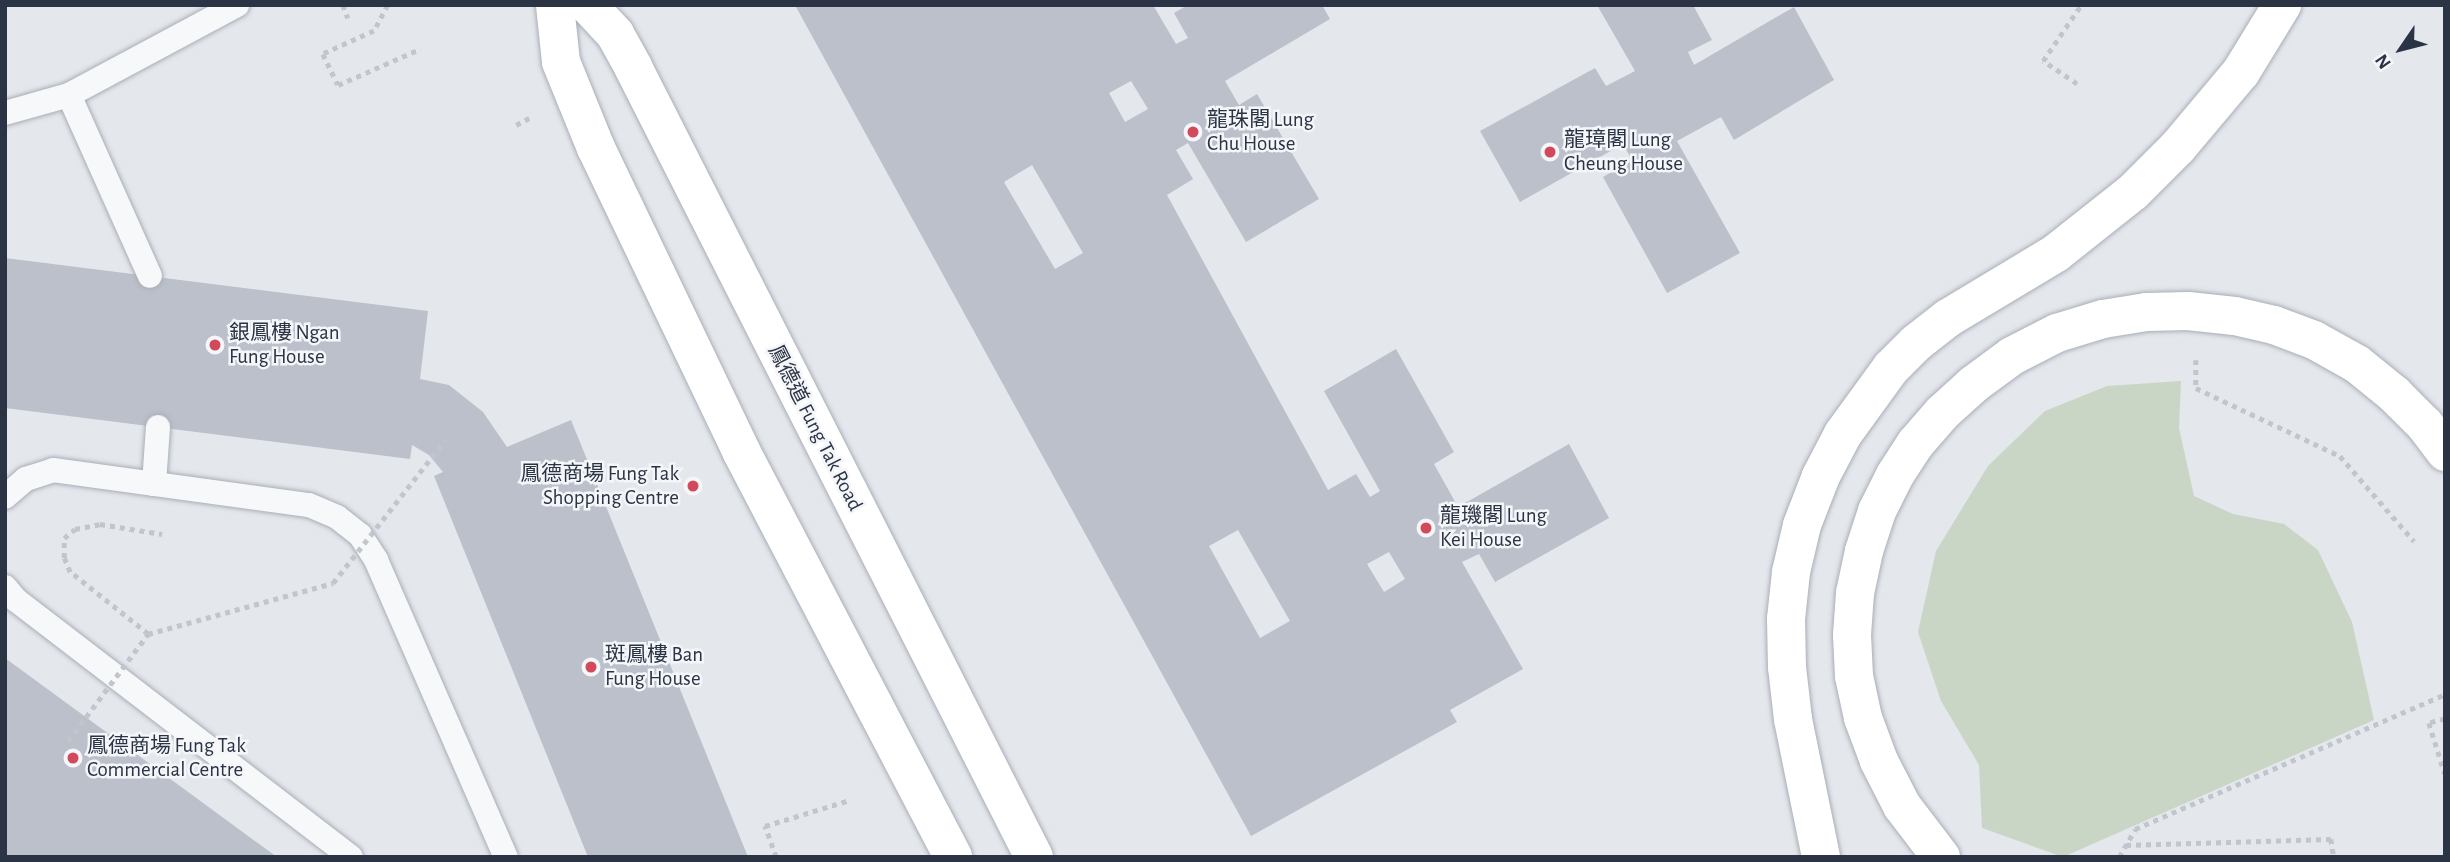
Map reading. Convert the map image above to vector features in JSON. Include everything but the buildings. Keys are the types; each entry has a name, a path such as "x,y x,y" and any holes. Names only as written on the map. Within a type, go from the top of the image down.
{"main road":[{"path":"555,5 561,62 596,148 741,452 953,857"},
{"name":"鳳德道 Fung Tak Road","path":"588,5 615,34 633,67 1034,857"},
{"path":"1830,857 1818,839 1793,719 1787,667 1786,619 1791,572 1802,525 1821,475 1843,434 1891,368 1916,343 1948,318 2056,253 2133,192 2178,147 2241,72 2282,5"},
{"path":"1941,857 1902,806 1879,761 1863,718 1854,676 1853,625 1864,551 1877,511 1895,475 1916,443 1942,413 1974,384 2012,356 2057,333 2103,319 2167,311 2235,316 2274,325 2314,340 2357,364 2394,394 2425,425 2445,452"}],"lane":[{"path":"5,113 69,94 237,5"},
{"path":"69,94 150,276"},
{"path":"154,484 158,427"},
{"path":"5,497 26,479 53,470 309,505 337,516 360,535 376,560 506,857"},
{"path":"5,587 16,600 351,857"}],"path":[{"path":"343,5 348,18"},
{"path":"388,5 374,31 323,54 338,85 420,49"},
{"path":"2077,84 2043,61 2081,5"},
{"path":"2196,352 2196,388 2340,456 2414,541"},
{"path":"68,741 148,634 333,583 444,440"},
{"path":"148,634 70,572 64,558 64,538 75,529 100,524 162,534"},
{"path":"2119,857 2134,829 2445,694"},
{"path":"2445,719 2429,723 2445,774"},
{"path":"776,857 765,826 850,800"},
{"path":"2126,845 2331,839 2334,857"}],"green space":[{"path":"2181,381 2179,428 2194,496 2233,514 2284,524 2318,550 2352,622 2374,720 2063,857 1982,828 1979,765 1941,701 1918,632 1936,551 1988,466 2045,411 2107,386"}],"place":[{"name":"龍珠閣 Lung Chu House","path":"1193,132"},
{"name":"龍璋閣 Lung Cheung House","path":"1550,152"},
{"name":"銀鳳樓 Ngan Fung House","path":"215,345"},
{"name":"鳳德商場 Fung Tak Shopping Centre","path":"693,486"},
{"name":"龍璣閣 Lung Kei House","path":"1426,528"},
{"name":"斑鳳樓 Ban Fung House","path":"591,667"},
{"name":"鳳德商場 Fung Tak Commercial Centre","path":"73,758"}]}
